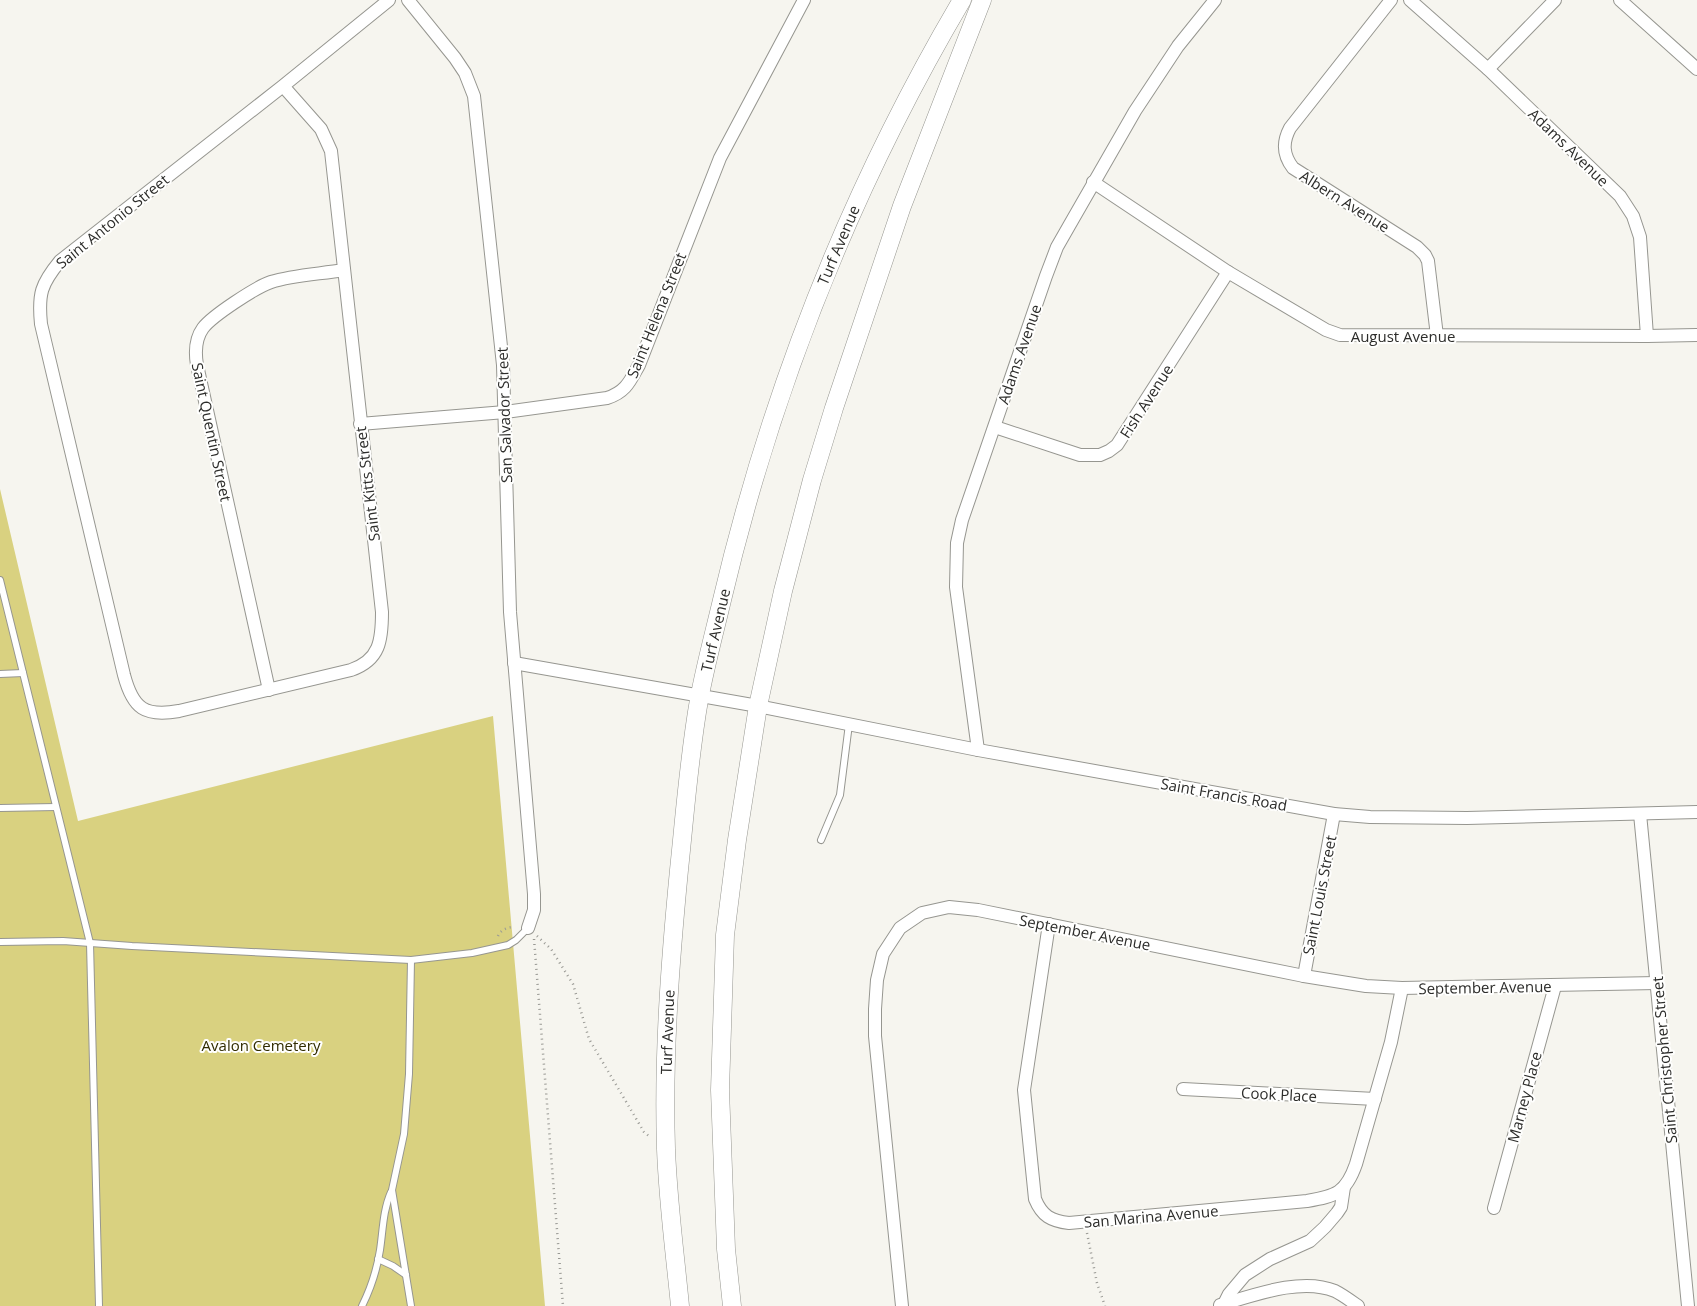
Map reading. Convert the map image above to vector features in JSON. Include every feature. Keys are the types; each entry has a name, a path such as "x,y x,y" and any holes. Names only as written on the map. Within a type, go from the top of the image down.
{"main road":[{"name":"Turf Avenue","path":"680,1306 666,1152 666,1058 673,927 690,758 700,697 734,549 756,471 778,400 804,329 830,262 889,132 932,51 962,0"},
{"path":"732,1306 726,1249 720,1090 725,934 737,840 758,706 783,591 812,480 834,408 902,206 982,0"}],"street":[{"name":"Saint Antonio Street","path":"142,709 133,700 124,676 41,324 39,304 43,287 60,260 283,86 389,0"},
{"name":"San Salvador Street","path":"408,0 460,66 474,96 503,365 507,564 534,894 534,910 528,928"},
{"name":"Saint Helena Street","path":"360,424 505,412 619,395 639,365 720,158 804,0"},
{"name":"Adams Avenue","path":"978,750 956,587 956,543 962,520 1057,247 1150,86 1178,46 1215,0"},
{"name":"Albern Avenue","path":"1391,0 1290,128 1285,138 1284,149 1286,159 1294,168 1417,247 1426,255 1431,274 1437,336"},
{"name":"Adams Avenue","path":"1410,0 1488,69 1620,196 1630,210 1640,237 1647,336"},
{"path":"1488,69 1555,0"},
{"path":"1620,0 1697,70"},
{"name":"Saint Kitts Street","path":"142,709 150,712 168,713 269,690 361,666 368,662 378,646 382,628 382,612 331,152 321,129 283,86"},
{"name":"August Avenue","path":"1093,182 1228,272 1326,330 1340,335 1697,335"},
{"name":"Saint Quentin Street","path":"269,690 197,366 195,352 197,340 202,329 213,319 262,286 278,281 344,270"},
{"name":"Fish Avenue","path":"995,427 1080,455 1100,455 1109,451 1117,445 1228,272"},
{"path":"514,664 700,697"},
{"name":"Saint Francis Road","path":"700,697 758,706 978,750 1334,814 1370,817 1467,818 1697,812"},
{"name":"Saint Louis Street","path":"1304,976 1334,814"},
{"name":"Saint Christopher Street","path":"1640,814 1688,1306"},
{"name":"September Avenue","path":"902,1306 875,1036 874,1009 883,954 900,928 922,913 949,907 978,910 1304,976 1366,986 1402,988 1657,983"},
{"name":"San Marina Avenue","path":"1049,924 1024,1090 1034,1199 1039,1210 1057,1222 1085,1222 1307,1201 1330,1196 1344,1187"},
{"name":"Marney Place","path":"1494,1208 1555,986"},
{"path":"1221,1305 1245,1275 1270,1259 1310,1241 1337,1214 1344,1187 1351,1179 1356,1164 1375,1099 1391,1042 1402,988"},
{"name":"Cook Place","path":"1183,1089 1375,1099"},
{"path":"1221,1305 1258,1294 1308,1286 1321,1287 1336,1292 1358,1306"}],"lane":[{"path":"0,580 90,943 99,1306"},
{"path":"0,674 23,673"},
{"path":"821,840 840,795 849,724"},
{"path":"0,808 56,807"},
{"path":"0,942 63,941 411,960 472,953 508,945 528,928"},
{"path":"362,1306 371,1290 378,1259 386,1203 392,1190 404,1134 409,1074 411,960"},
{"path":"392,1190 411,1306"},
{"path":"378,1259 406,1275"}],"path":[{"path":"563,1306 534,933 551,949 573,984 589,1039 644,1132 666,1152"},
{"path":"1085,1222 1097,1283 1105,1306"}],"green space":[{"name":"Avalon Cemetery","path":"0,489 78,821 493,716 545,1306 0,1306"}]}
